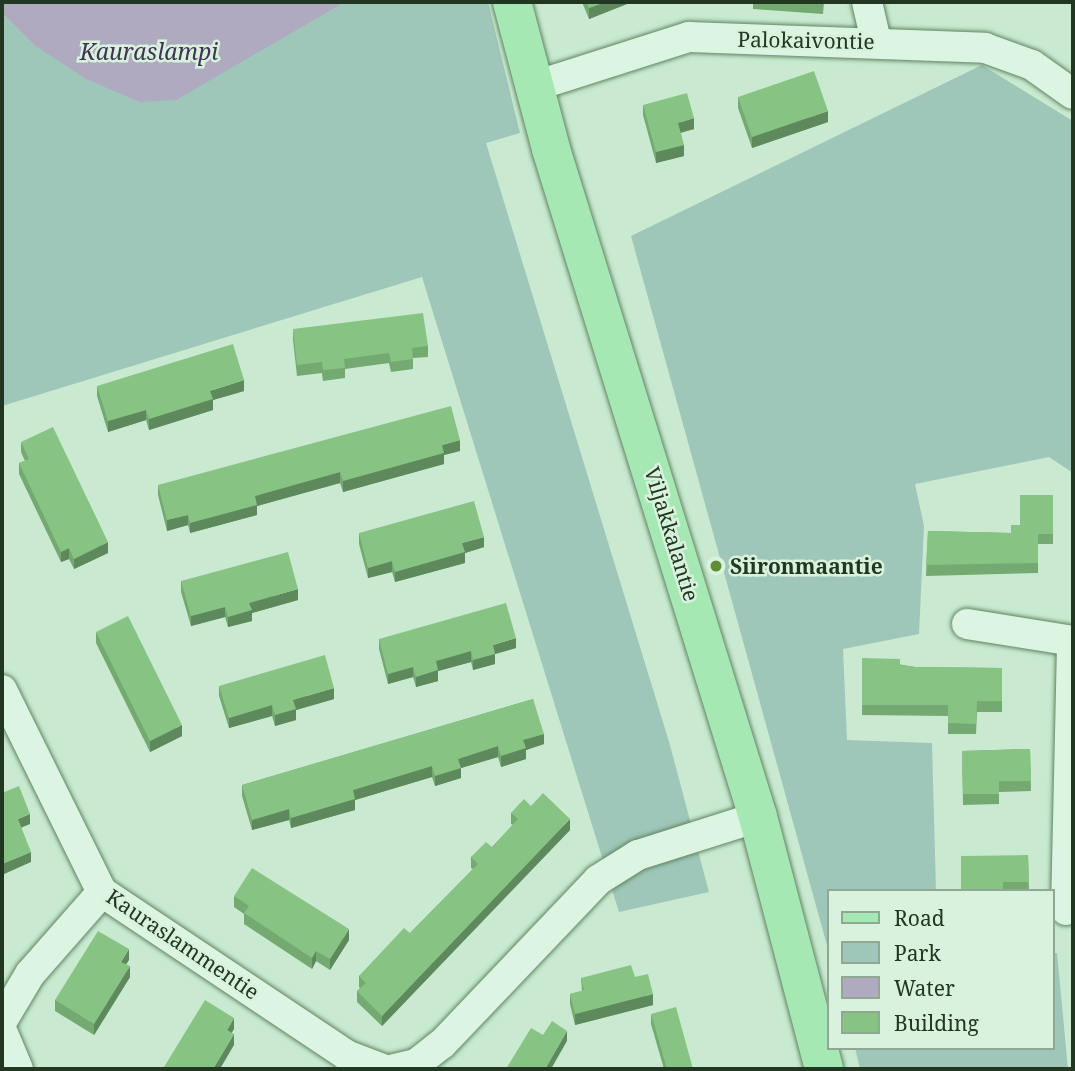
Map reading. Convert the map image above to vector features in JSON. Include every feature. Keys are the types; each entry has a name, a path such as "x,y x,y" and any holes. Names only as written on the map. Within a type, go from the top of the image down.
{"main road":[{"name":"Viljakkalantie","path":"512,2 535,86 758,817 824,1069"}],"street":[{"path":"867,2 876,41"},
{"name":"Palokaivontie","path":"535,86 689,37 876,41 985,48 1032,65 1073,94"},
{"path":"967,624 1073,641 1066,910"},
{"name":"Kauraslammentie","path":"2,690 102,892 346,1055 383,1069"},
{"path":"409,1068 442,1044 598,880 638,855 758,817"},
{"path":"2,1021 30,974 102,892"},
{"path":"2,1031 18,1069"}],"green space":[{"path":"345,2 488,2 520,133 486,143 670,745 709,892 619,912 422,277 2,406 2,13 34,45 274,39"},
{"path":"982,65 1073,121 1073,473 1049,457 915,484 924,526 919,634 843,649 847,740 932,743 936,889 827,889 827,945 631,236"},
{"path":"1054,953 1057,953 1068,1069 860,1069 855,1050 1054,1050"}],"water":[{"name":"Kauraslampi","path":"2,2 345,2 176,100 140,102 86,79 34,45 2,13"}],"building":[{"path":"587,2 606,2 589,8"},
{"path":"814,71 828,111 752,137 738,97"},
{"path":"687,93 694,118 678,123 684,145 656,152 643,105"},
{"path":"423,313 428,346 412,348 413,359 391,362 389,353 344,359 345,368 323,370 322,362 297,365 293,329"},
{"path":"233,344 244,380 210,391 213,399 149,419 146,410 108,421 97,386"},
{"path":"451,406 460,440 442,445 444,453 343,481 340,472 255,496 257,505 190,523 188,515 167,520 158,485"},
{"path":"53,427 108,542 74,559 69,548 61,552 19,463 29,459 21,442"},
{"path":"1020,495 1053,495 1053,534 1038,534 1038,563 926,565 928,531 1011,533 1011,525 1020,525"},
{"path":"474,501 484,537 462,543 465,552 395,572 392,561 368,568 359,533"},
{"path":"288,552 298,589 249,603 252,610 228,617 225,607 191,616 181,581"},
{"path":"506,603 516,638 493,645 495,654 473,660 471,651 436,661 438,670 416,677 413,667 388,674 379,639"},
{"path":"128,616 182,725 150,741 96,632"},
{"path":"325,655 334,688 293,700 296,709 275,715 272,705 229,718 219,686"},
{"path":"862,658 900,659 900,665 915,667 1002,668 1002,701 977,701 976,724 948,723 948,705 862,705"},
{"path":"533,699 544,734 523,740 526,748 501,756 498,746 458,759 461,768 435,776 432,766 353,790 355,799 291,818 289,809 252,820 242,785"},
{"path":"1030,749 1031,781 999,781 999,794 963,794 962,751"},
{"path":"19,786 30,814 18,819 31,852 2,864 2,793"},
{"path":"543,793 570,819 382,1016 357,991 366,983 359,976 404,928 410,933 478,864 471,857 486,842 492,847 518,819 511,813 524,799 531,806"},
{"path":"1028,855 1029,882 1003,882 1003,889 961,889 961,856"},
{"path":"252,868 349,929 330,959 316,951 312,958 244,913 249,906 234,896"},
{"path":"98,931 129,949 121,962 130,966 94,1024 55,1000"},
{"path":"631,965 635,977 648,974 653,994 575,1014 570,994 584,990 581,978"},
{"path":"205,1000 234,1018 227,1030 234,1034 213,1069 167,1069 164,1067"},
{"path":"676,1007 693,1069 667,1069 651,1014"},
{"path":"552,1021 567,1031 545,1069 506,1069 531,1028 543,1035"}],"place":[{"name":"Siironmaantie","path":"716,566"}]}
